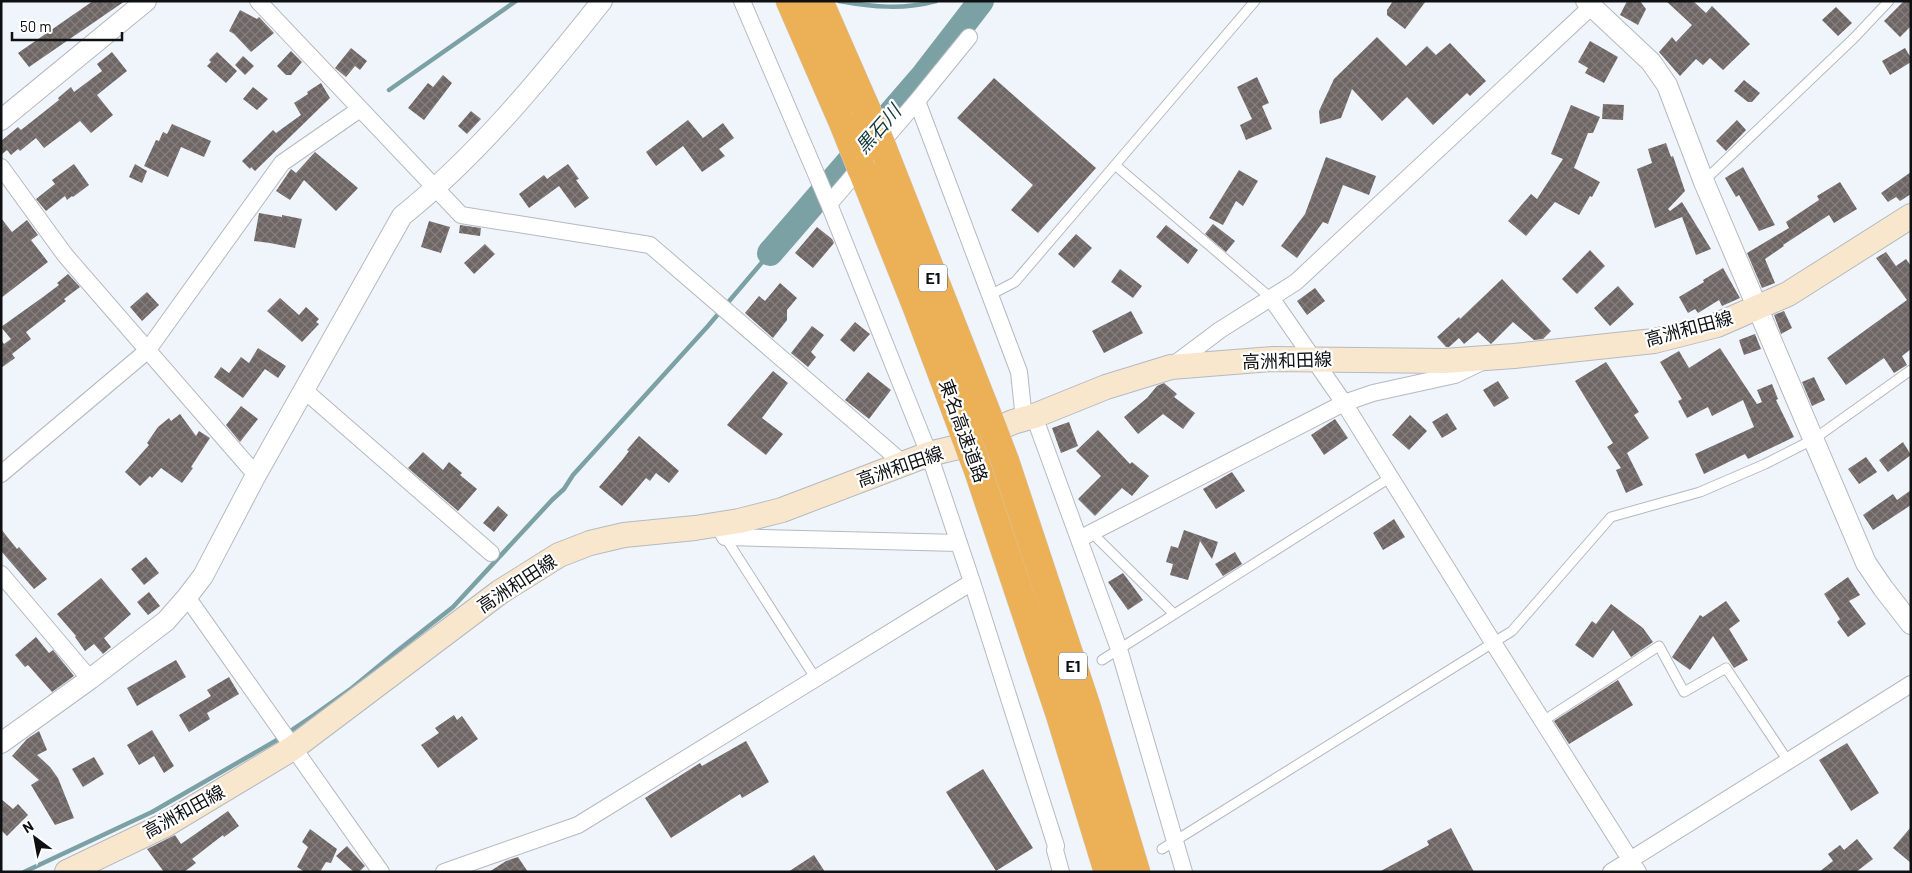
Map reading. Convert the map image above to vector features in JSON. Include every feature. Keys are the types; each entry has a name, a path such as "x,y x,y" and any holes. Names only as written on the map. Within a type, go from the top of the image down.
{"highway":[{"name":"東名高速道路","path":"790,1 844,125 978,470 1060,715 1108,872"},
{"name":"東名高速道路","path":"819,1 866,106 1005,461 1086,705 1136,872"}],"main road":[{"name":"高洲和田線","path":"67,872 166,826 293,748 500,592 559,555 590,543 624,535 695,528 722,530 782,510 928,454 954,448 1106,387 1170,367 1273,359 1444,361 1493,358 1654,341 1717,325 1788,294 1911,216"}],"street":[{"path":"1,120 146,1"},
{"path":"258,1 461,215 650,245 904,464"},
{"path":"1,743 166,621 187,597 203,576 256,475 402,216 436,189 518,103 602,1"},
{"path":"742,1 828,202 928,454 972,582 1056,846 1055,850 1061,872"},
{"path":"1170,367 1220,330 1296,282 1588,3 1651,62 1667,85 1704,182 1866,563 1911,624"},
{"path":"828,202 917,101 969,37"},
{"path":"917,101 1019,372 1029,417 1086,536 1119,649 1169,845 1184,872"},
{"path":"1,474 147,351 282,163 360,109"},
{"path":"1,167 65,255 256,475"},
{"path":"1272,298 1344,403 1633,866"},
{"path":"1086,536 1344,403 1373,393 1455,375 1493,358"},
{"path":"304,390 491,553"},
{"path":"722,530 959,543"},
{"path":"1,574 90,679"},
{"path":"444,872 578,825 972,582"},
{"path":"187,597 274,723 381,872"},
{"path":"1611,872 1633,866 1788,761 1911,684"}],"lane":[{"path":"990,295 1015,282 1255,1"},
{"path":"1704,182 1854,38 1889,1"},
{"path":"1115,165 1272,298"},
{"path":"1169,845 1494,644 1512,631 1611,518 1700,492 1765,464 1814,439 1911,370"},
{"path":"1102,660 1390,478"},
{"path":"722,530 816,679"},
{"path":"1086,536 1174,614"},
{"path":"1543,722 1659,646 1684,692 1726,668 1788,761"}],"building":[{"path":"93,1 125,1 29,67 18,53"},
{"path":"1393,1 1426,1 1405,29 1387,15 1387,10"},
{"path":"1627,1 1640,1 1646,9 1638,25 1620,15"},
{"path":"1666,1 1693,1 1706,13 1712,6 1750,44 1723,70 1710,58 1703,65 1696,59 1680,76 1659,52 1672,37 1676,42 1692,25"},
{"path":"1904,1 1911,1 1911,26 1900,37 1884,21"},
{"path":"1836,7 1852,23 1838,36 1822,20"},
{"path":"240,10 257,19 259,17 274,33 251,52 229,31"},
{"path":"1377,37 1406,66 1427,46 1436,55 1450,43 1486,81 1470,96 1467,93 1433,125 1407,97 1382,121 1352,89 1341,118 1320,124 1319,111 1334,79"},
{"path":"1590,41 1618,57 1604,83 1585,73 1588,68 1578,62"},
{"path":"351,48 367,61 360,70 355,66 346,77 335,68"},
{"path":"1905,48 1911,58 1911,62 1890,75 1882,61"},
{"path":"291,51 302,62 291,75 286,75 277,66"},
{"path":"112,52 127,71 97,95 113,115 91,133 80,121 44,148 36,138 20,151 18,149 11,155 7,150 1,155 1,141 18,127 21,130 59,100 58,98 71,87 74,92 102,71 97,64"},
{"path":"217,52 237,71 226,83 207,66 211,62 209,60"},
{"path":"243,56 254,66 245,75 235,65"},
{"path":"443,75 452,83 424,120 408,108 428,83 433,87"},
{"path":"1257,77 1269,103 1262,106 1272,129 1246,140 1240,125 1252,119 1237,87"},
{"path":"994,78 1096,168 1038,233 1011,210 1033,185 957,118"},
{"path":"1744,80 1760,93 1752,102 1748,102 1734,91"},
{"path":"321,83 330,98 255,171 251,167 250,169 242,161 273,130 276,133 301,115 294,103"},
{"path":"253,87 268,99 257,110 243,99"},
{"path":"1603,104 1624,105 1623,120 1602,119"},
{"path":"1571,105 1600,117 1593,133 1588,133 1574,168 1600,182 1579,215 1555,202 1526,236 1508,221 1531,194 1537,199 1563,159 1551,154"},
{"path":"471,111 481,119 467,134 458,126"},
{"path":"688,120 703,138 723,123 734,138 719,149 725,156 702,172 683,146 656,166 646,152"},
{"path":"1737,120 1746,130 1726,151 1716,141"},
{"path":"172,124 211,141 204,157 181,147 168,177 144,166 156,140 159,141 163,132 167,134"},
{"path":"1666,143 1671,157 1673,156 1685,191 1668,209 1670,211 1682,202 1711,249 1696,255 1682,217 1655,228 1637,169 1652,163 1648,149"},
{"path":"315,152 358,188 336,211 304,180 290,200 276,191 291,169 296,173"},
{"path":"1326,157 1376,176 1369,195 1343,185 1328,224 1323,222 1297,258 1281,246 1305,214"},
{"path":"74,164 89,185 67,200 65,196 46,211 36,199 55,184 52,180"},
{"path":"135,164 147,171 142,183 129,177"},
{"path":"568,164 579,179 576,180 589,198 575,208 559,186 529,208 519,194 544,175 547,179"},
{"path":"1743,167 1775,225 1759,231 1739,195 1736,197 1725,178"},
{"path":"1239,170 1258,181 1243,206 1236,201 1223,225 1209,218"},
{"path":"1911,172 1911,194 1900,201 1896,197 1888,202 1881,193"},
{"path":"1840,182 1857,209 1834,223 1829,215 1765,259 1775,283 1762,288 1747,253 1789,228 1786,222 1819,200 1817,196"},
{"path":"259,213 302,219 295,248 254,241"},
{"path":"1,218 12,232 27,220 38,235 31,240 48,262 1,298"},
{"path":"429,221 450,227 441,253 421,247"},
{"path":"1213,224 1235,241 1226,252 1205,234"},
{"path":"460,225 481,228 480,236 459,233"},
{"path":"1166,225 1198,250 1188,264 1156,237"},
{"path":"817,227 832,239 834,243 813,268 795,253"},
{"path":"1076,234 1092,248 1074,268 1058,254"},
{"path":"485,244 495,254 474,274 464,263"},
{"path":"1590,250 1605,266 1577,294 1562,279"},
{"path":"1886,252 1896,266 1906,259 1911,266 1911,349 1902,356 1907,365 1894,373 1884,358 1846,385 1827,358 1907,300 1876,258"},
{"path":"1723,268 1740,298 1722,306 1719,300 1698,313 1695,309 1688,313 1679,297"},
{"path":"1120,269 1142,286 1133,298 1111,282"},
{"path":"68,274 80,287 64,299 66,301 26,332 31,339 12,354 15,358 1,368 1,340 4,344 11,339 1,327 59,285 57,283"},
{"path":"1502,279 1551,331 1543,339 1534,340 1513,322 1491,344 1478,332 1464,344 1459,338 1449,347 1446,347 1437,337 1459,317 1460,319"},
{"path":"780,283 797,298 787,310 787,320 773,338 745,313 759,296 765,301"},
{"path":"1618,286 1634,304 1610,326 1594,308"},
{"path":"1315,288 1325,301 1307,315 1297,301"},
{"path":"147,292 159,305 142,321 130,307"},
{"path":"280,298 299,315 306,307 319,319 316,322 319,324 302,342 267,311"},
{"path":"1131,311 1143,333 1104,353 1092,331"},
{"path":"1784,311 1792,328 1781,334 1774,315"},
{"path":"855,322 870,334 854,352 840,340"},
{"path":"812,326 824,335 811,352 816,357 808,367 791,353"},
{"path":"1755,334 1761,349 1744,355 1739,340"},
{"path":"258,348 286,366 278,378 265,369 243,398 214,377 221,367 229,373 241,357 249,363"},
{"path":"1720,348 1757,404 1762,402 1757,390 1772,384 1778,399 1776,400 1794,437 1748,459 1745,454 1704,474 1695,454 1754,427 1743,400 1712,416 1708,407 1687,418 1678,401 1682,399 1660,362 1679,351 1689,368"},
{"path":"1606,362 1639,412 1634,415 1649,438 1627,453 1643,485 1626,493 1616,470 1621,468 1607,447 1613,443 1575,381"},
{"path":"773,371 788,383 762,418 783,434 766,455 727,425"},
{"path":"868,372 891,390 869,419 845,400"},
{"path":"1814,377 1825,400 1812,406 1802,382"},
{"path":"1498,381 1509,398 1494,407 1483,390"},
{"path":"1164,383 1177,394 1174,397 1195,413 1183,429 1163,414 1138,434 1124,417 1147,398 1157,386"},
{"path":"241,406 258,419 240,442 226,425"},
{"path":"1447,413 1457,429 1442,438 1432,422"},
{"path":"180,414 196,436 199,431 210,438 182,483 161,468 152,478 150,476 140,486 125,472 149,445 147,443 158,427 169,418 171,421"},
{"path":"1410,415 1427,431 1409,450 1392,435"},
{"path":"1335,419 1348,438 1324,455 1311,435"},
{"path":"1069,422 1078,446 1061,453 1052,428"},
{"path":"1098,430 1130,464 1132,462 1149,476 1132,496 1122,488 1095,516 1078,499 1101,476 1076,451"},
{"path":"639,436 679,471 669,483 656,473 650,481 646,478 622,506 599,487 623,459 629,451 627,450"},
{"path":"1903,442 1911,455 1888,472 1879,460"},
{"path":"423,452 443,470 449,462 462,473 460,475 477,489 458,511 408,468"},
{"path":"1866,457 1877,472 1859,484 1848,469"},
{"path":"1232,472 1245,491 1216,509 1203,489"},
{"path":"1911,490 1911,505 1873,530 1863,515 1893,494 1897,500"},
{"path":"498,506 508,515 494,532 483,523"},
{"path":"1394,519 1405,537 1383,550 1373,533"},
{"path":"1,529 17,549 19,547 47,579 34,589 1,551"},
{"path":"1184,530 1218,542 1212,559 1200,541 1188,580 1170,575 1173,564 1166,562 1171,546 1178,548"},
{"path":"1235,552 1242,564 1223,576 1215,564"},
{"path":"146,557 159,573 144,585 131,569"},
{"path":"1123,573 1143,600 1128,610 1108,582"},
{"path":"1848,577 1860,595 1849,601 1866,624 1848,637 1837,622 1840,619 1824,594"},
{"path":"101,578 131,614 104,638 111,647 103,654 94,644 85,651 76,636 57,614"},
{"path":"149,592 160,606 148,615 137,602"},
{"path":"1726,601 1740,621 1729,629 1748,660 1734,668 1713,636 1690,670 1673,658 1700,615 1703,617"},
{"path":"1611,604 1643,628 1653,642 1631,657 1613,630 1593,658 1575,645 1592,621 1596,624"},
{"path":"36,637 49,653 53,650 74,676 52,692 28,665 25,667 15,655"},
{"path":"176,660 186,677 137,706 127,688"},
{"path":"229,677 239,694 207,713 210,719 189,732 179,715 211,696 207,690"},
{"path":"1618,680 1633,705 1569,744 1554,721"},
{"path":"454,715 457,720 462,716 478,739 438,768 421,745 439,733 435,728"},
{"path":"152,730 174,766 164,773 154,756 139,765 127,745"},
{"path":"39,731 47,750 37,755 50,767 58,778 74,818 55,825 31,785 39,780 12,756 27,739"},
{"path":"746,741 769,782 742,798 740,794 671,838 645,798 700,763 702,766"},
{"path":"1847,743 1879,793 1851,811 1819,760"},
{"path":"94,757 104,774 83,787 72,769"},
{"path":"983,769 1033,848 996,871 946,792"},
{"path":"1,799 13,809 18,804 28,815 7,836 1,830"},
{"path":"228,811 239,826 224,837 223,835 192,859 196,863 184,872 164,872 147,849 175,835 181,844"},
{"path":"1911,827 1911,863 1893,848"},
{"path":"1451,828 1474,872 1379,872 1429,845 1427,841"},
{"path":"310,829 337,849 331,863 326,862 320,872 305,872 297,867 308,847 302,842"},
{"path":"1857,839 1873,859 1856,872 1819,872 1833,861 1828,854 1840,845 1844,850"},
{"path":"347,846 365,866 359,872 354,872 336,856"},
{"path":"814,855 825,872 788,872"},
{"path":"518,857 528,872 489,872 506,861"}],"waterway":[{"path":"389,90 516,1"},
{"path":"839,1 888,7 912,6 936,1"},
{"name":"黒石川","path":"770,253 924,75 981,1"},
{"path":"24,872 152,812 277,740 352,688 453,607 564,489 573,475 708,326 770,253"}]}
